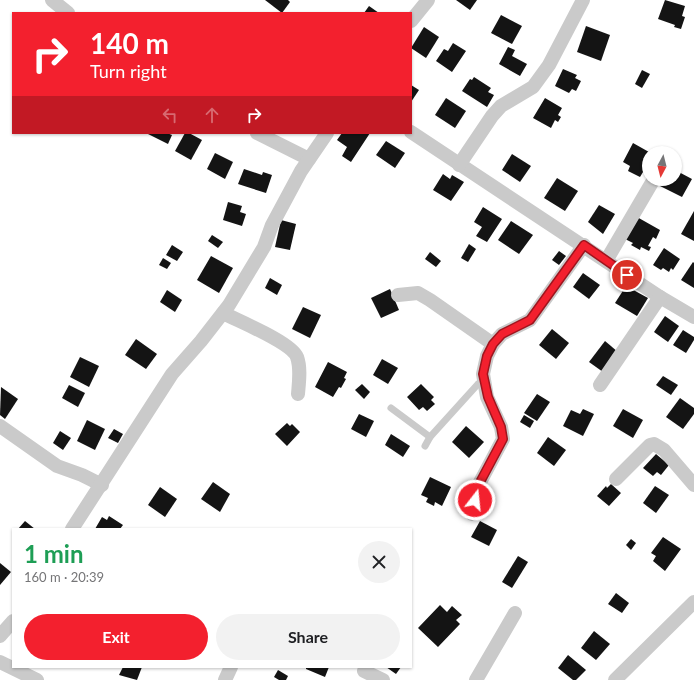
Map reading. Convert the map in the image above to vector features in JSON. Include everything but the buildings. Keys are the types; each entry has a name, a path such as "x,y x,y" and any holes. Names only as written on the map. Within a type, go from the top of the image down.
{"street":[{"path":"52,0 67,12"},
{"path":"459,165 492,116 501,106 533,87 549,65 583,0"},
{"path":"412,19 422,2"},
{"path":"412,133 694,318"},
{"path":"259,134 309,159"},
{"path":"73,528 102,485 172,374 223,313 264,247 272,225 309,159 326,134"},
{"path":"606,260 650,186"},
{"path":"472,514 478,486 503,439 501,427 488,397 484,381 483,374 485,362 493,344 502,334 530,320 584,245"},
{"path":"398,295 418,293 424,296 493,344"},
{"path":"600,385 660,297"},
{"path":"223,313 282,343 296,355 299,369 298,394"},
{"path":"0,426 57,466 82,475 102,485"},
{"path":"616,479 650,445 654,444 664,450 694,485"},
{"path":"615,680 694,602"},
{"path":"476,680 515,614"},
{"path":"0,636 12,622"},
{"path":"0,662 12,668"},
{"path":"13,668 38,680"},
{"path":"225,680 231,668"},
{"path":"364,671 383,680"}],"lane":[{"path":"425,446 430,437 478,384 484,381"},
{"path":"390,408 430,437"}],"route":[{"path":"475,500 478,486 503,439 501,427 488,397 483,374 487,356 493,344 502,334 530,320 584,245 627,275"}]}
